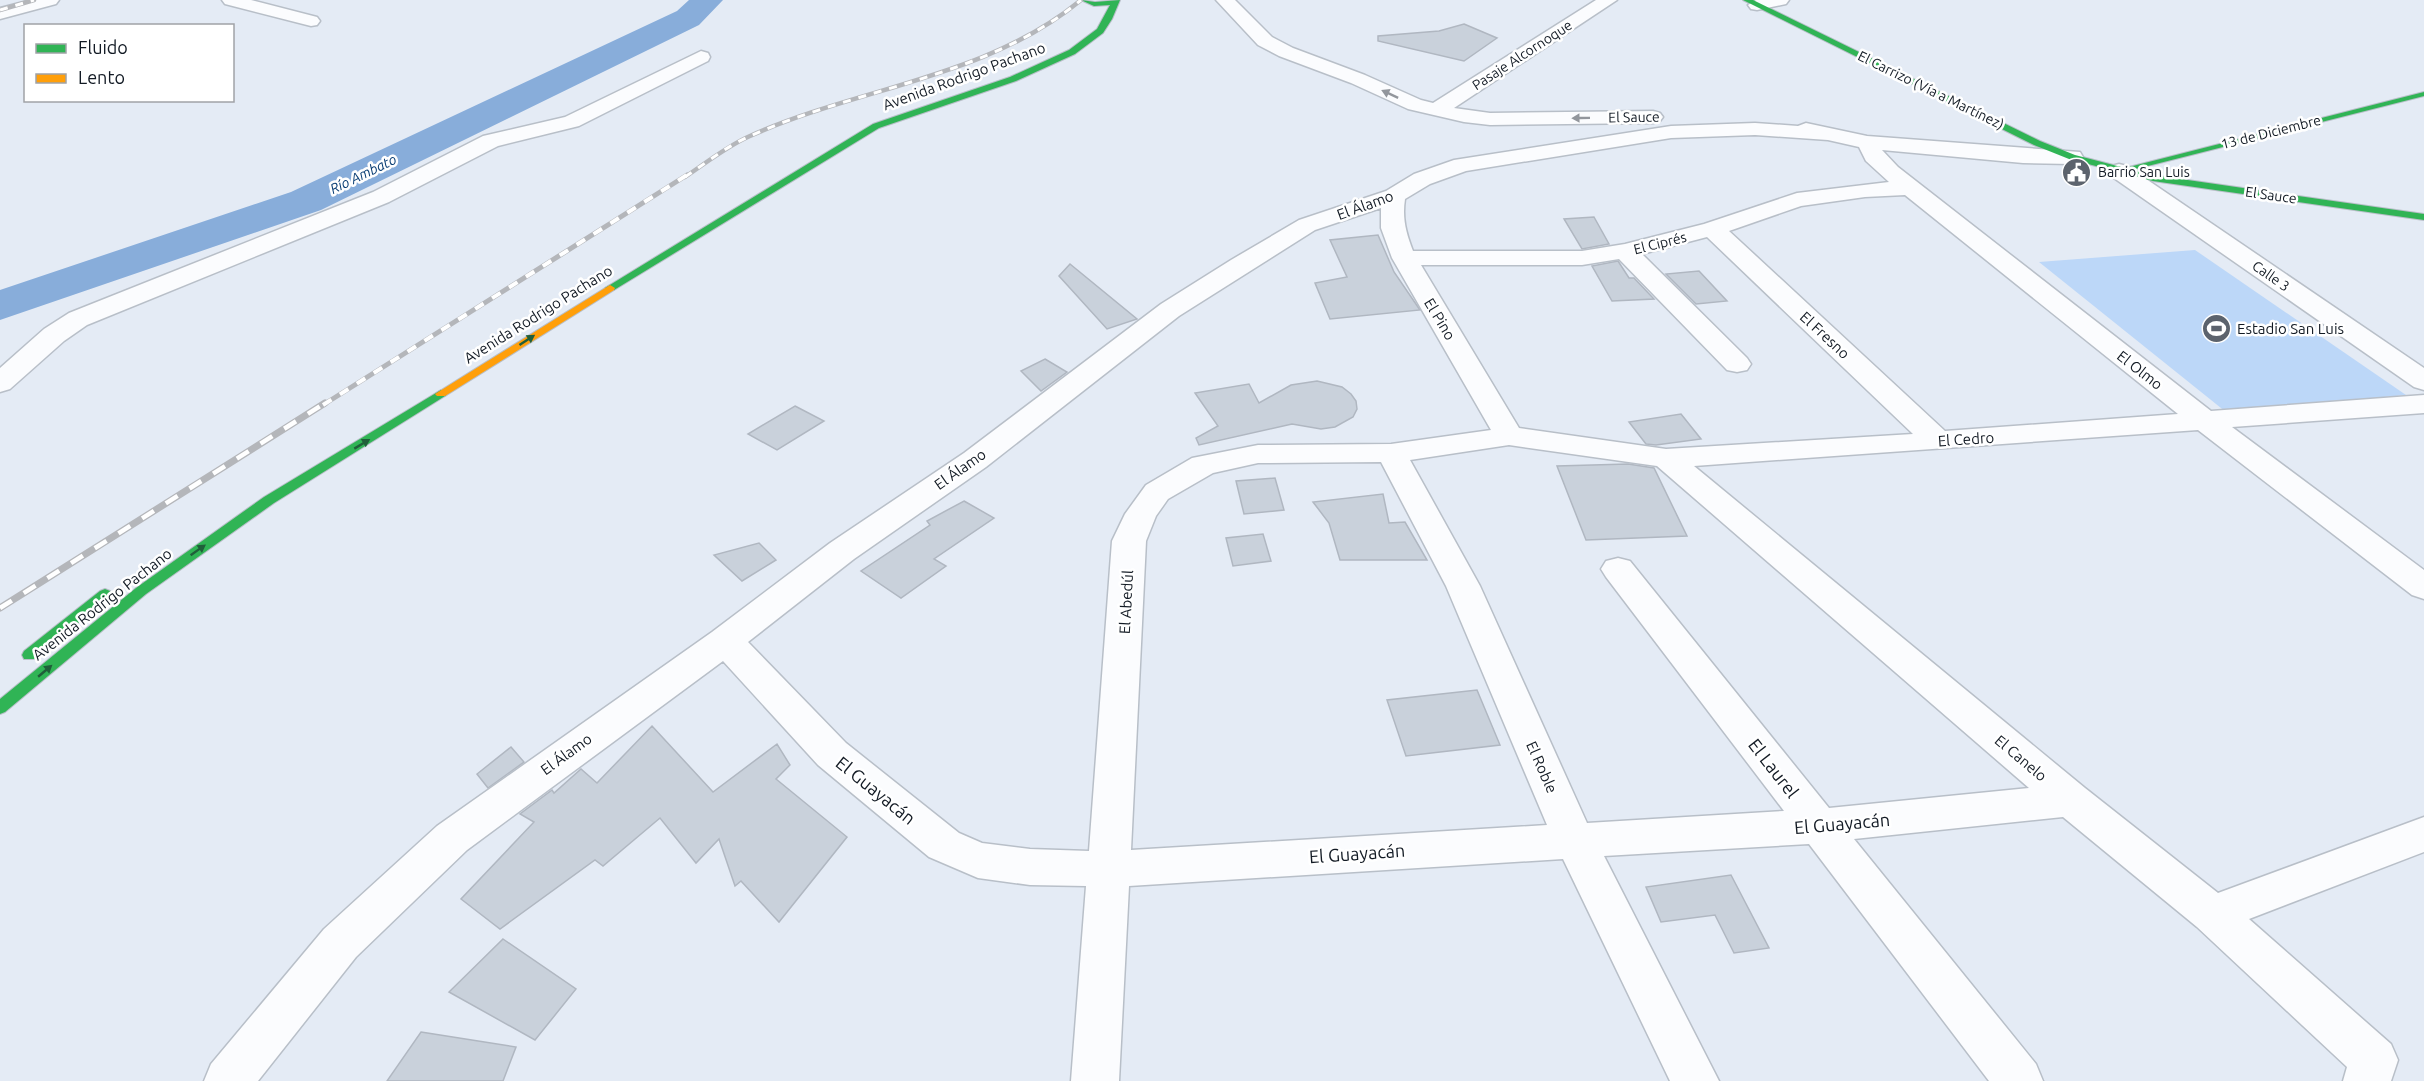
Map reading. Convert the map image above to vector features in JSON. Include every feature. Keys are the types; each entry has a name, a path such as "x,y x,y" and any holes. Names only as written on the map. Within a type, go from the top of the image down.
{"main road":[{"path":"1092,1 1115,2"},
{"name":"Avenida Rodrigo Pachano","path":"920,96 1010,70 1062,43 1086,22 1092,1"},
{"name":"Avenida Rodrigo Pachano","path":"0,708 141,591 269,500 578,307 876,126 927,106 1020,76 1068,54 1094,37 1105,25 1115,2"},
{"name":"El Carrizo (Vía a Martínez)","path":"1752,2 2037,143 2072,157 2119,171"},
{"name":"13 de Diciembre","path":"2119,171 2424,94"},
{"name":"El Sauce","path":"2119,171 2192,184 2424,217"},
{"path":"240,503 347,435"},
{"name":"Avenida Rodrigo Pachano","path":"20,664 68,622 119,584"}],"street":[{"path":"0,2 8,0"},
{"path":"0,14 50,0"},
{"path":"231,0 311,21"},
{"name":"El Sauce","path":"1225,0 1265,41 1286,52 1358,79 1393,96 1436,110 1481,118 1521,120 1680,116 1730,118 1781,124 1867,142 2023,156 2072,157"},
{"name":"Pasaje Alcornoque","path":"1436,110 1608,0"},
{"path":"1752,2 1780,0"},
{"path":"0,383 54,335 78,319 381,197 491,141 572,122 701,57"},
{"name":"El Álamo","path":"228,1081 340,943 452,838 725,641 842,551 975,460 1170,310 1307,225 1394,196 1422,179 1462,165 1643,135 1731,129 1827,134"},
{"name":"El Olmo","path":"1867,142 1879,162 1910,188 2206,422 2424,587"},
{"name":"Calle 3","path":"2119,171 2424,381"},
{"name":"El Ciprés","path":"1404,258 1550,260 1582,258 1625,251 1713,229 1797,200 1865,190 1910,188"},
{"name":"El Pino","path":"1394,196 1390,215 1394,236 1404,258 1509,436"},
{"name":"El Fresno","path":"1713,229 1938,441"},
{"path":"1625,251 1737,364"},
{"name":"El Cedro","path":"1509,436 1666,458 2206,422 2424,404"},
{"name":"El Abedúl","path":"1095,1081 1130,541 1141,514 1157,492 1203,465 1258,454 1391,453 1447,447 1509,436"},
{"name":"El Roble","path":"1391,453 1463,586 1574,839 1695,1081"},
{"name":"El Canelo","path":"1666,458 2071,800 2212,914 2371,1070"},
{"name":"El Laurel","path":"1618,569 2019,1081"},
{"name":"El Guayacán","path":"725,641 832,754 944,845 978,860 1030,867 1108,869 1574,839 1819,826 2071,800"},
{"path":"2212,914 2424,834"}],"shaded area":[{"name":"Estadio San Luis","path":"2195,250 2406,395 2226,412 2039,262"}],"building":[{"path":"1464,24 1497,38 1464,61 1378,41 1378,36 1439,31"},
{"path":"1594,217 1609,244 1582,249 1564,219"},
{"path":"1378,235 1394,272 1420,310 1330,319 1315,283 1347,277 1330,240"},
{"path":"1618,261 1629,278 1634,278 1654,299 1612,301 1592,266"},
{"path":"1070,264 1137,319 1107,329 1059,276"},
{"path":"1699,271 1727,301 1696,304 1666,274"},
{"path":"1045,359 1067,372 1041,391 1021,371"},
{"path":"1317,381 1342,387 1351,394 1356,401 1357,409 1353,417 1335,427 1321,429 1292,424 1199,445 1196,438 1218,426 1195,393 1249,384 1259,403 1291,385"},
{"path":"795,406 824,421 777,450 748,434"},
{"path":"1681,414 1701,439 1656,445 1646,444 1629,422"},
{"path":"1628,464 1654,468 1687,536 1586,540 1557,466"},
{"path":"1275,478 1284,510 1244,514 1236,481"},
{"path":"1383,494 1389,523 1405,522 1427,560 1340,560 1329,523 1313,502"},
{"path":"964,501 994,518 934,559 946,566 901,598 861,571 930,525 927,521"},
{"path":"1263,534 1271,561 1233,566 1226,538"},
{"path":"759,543 776,560 742,581 714,555"},
{"path":"1477,690 1500,745 1406,756 1387,700"},
{"path":"652,726 713,792 777,744 790,765 776,779 847,837 779,922 741,881 735,886 719,839 696,863 660,818 603,866 595,860 500,929 461,899 534,822 520,814 552,790 554,793 581,769 597,783"},
{"path":"511,747 524,762 488,788 477,774"},
{"path":"1731,875 1769,948 1734,953 1715,915 1661,922 1646,887"},
{"path":"503,939 576,989 535,1040 449,992"},
{"path":"421,1032 516,1047 503,1081 387,1081"}],"waterway":[{"name":"Río Ambato","path":"0,306 306,201 688,18 707,0"}],"railway":[{"path":"0,10 34,0"},
{"path":"685,177 750,136 792,119 964,64 1005,47 1044,26 1081,0"},
{"path":"323,405 687,175"},
{"path":"0,608 325,403"}],"traffic: fast":[{"path":"1085,0 1094,4 1115,3"},
{"path":"610,288 876,126 1013,79 1072,52 1100,31 1116,0"},
{"path":"1747,0 2037,143 2072,157 2153,178 2424,217"},
{"path":"2129,168 2424,94"},
{"path":"0,708 141,591 269,500 441,394"},
{"path":"29,655 105,594"}],"traffic: slow":[{"path":"441,394 610,288"}],"place":[{"name":"Barrio San Luis","path":"2077,172"},
{"name":"Estadio San Luis","path":"2216,328"}]}
